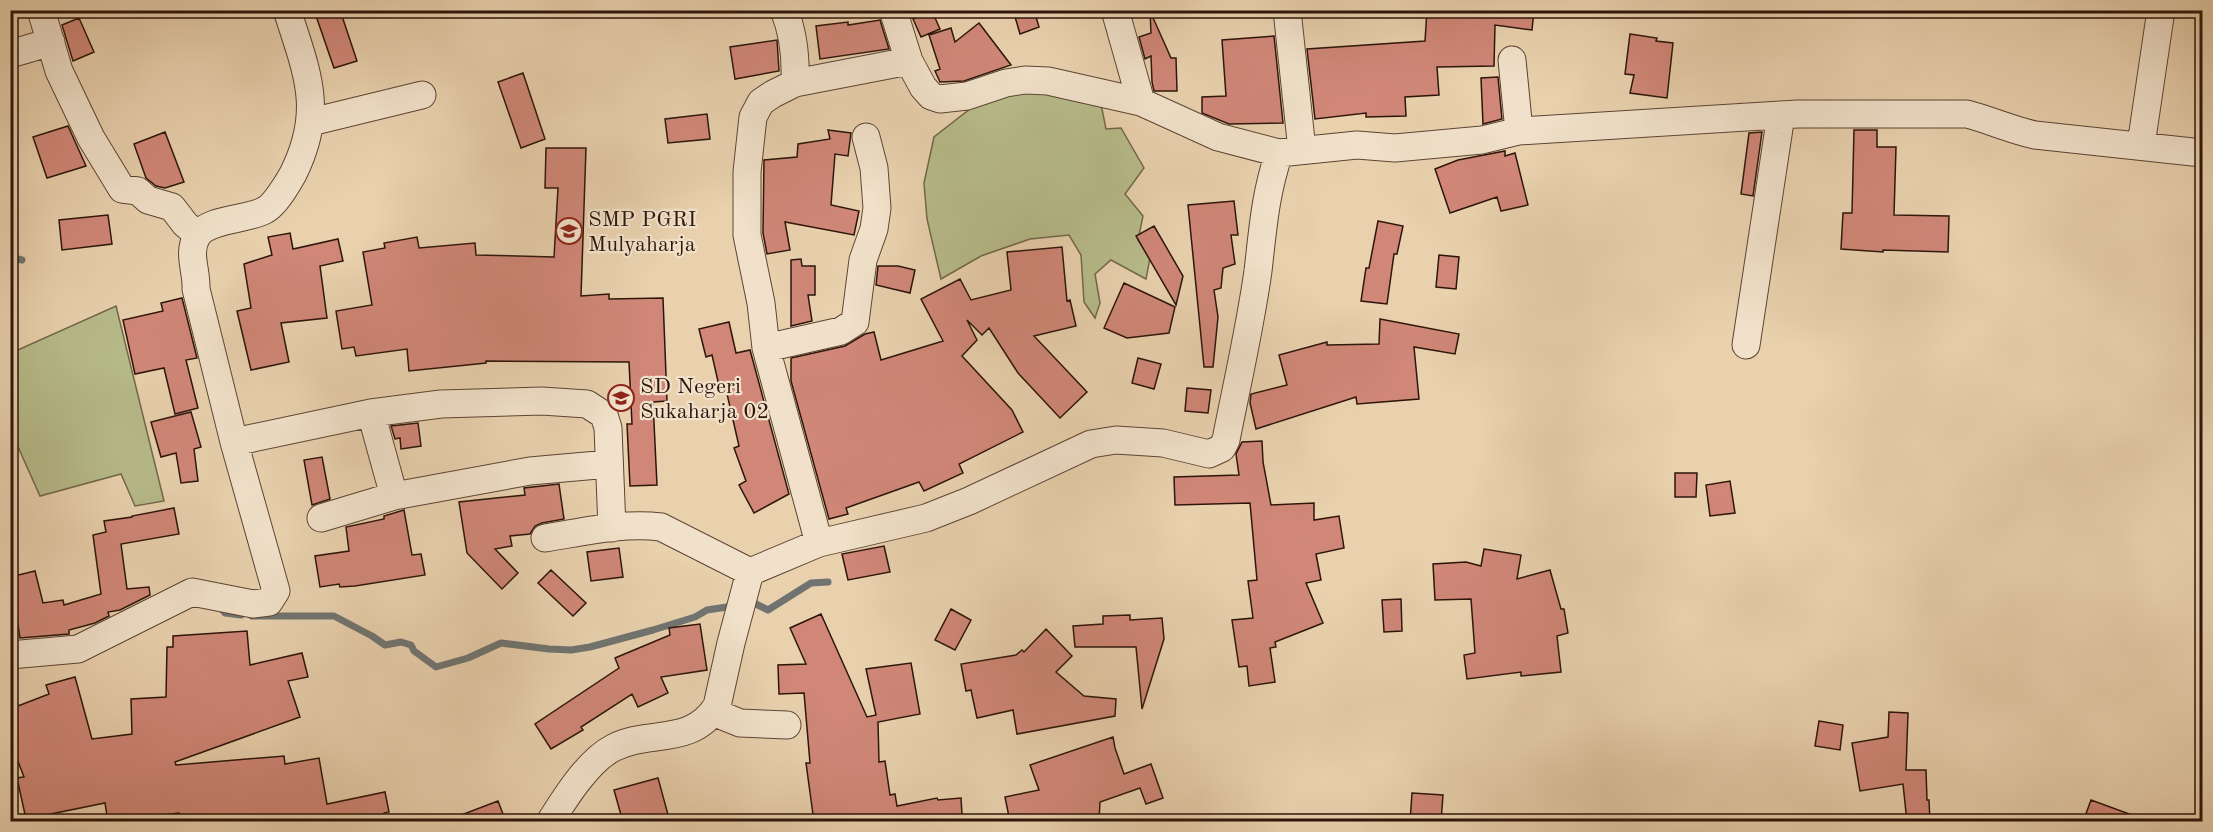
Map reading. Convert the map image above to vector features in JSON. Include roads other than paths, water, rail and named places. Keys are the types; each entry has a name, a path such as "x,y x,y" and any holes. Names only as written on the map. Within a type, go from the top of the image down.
{"street":[{"path":"41,10 59,71 91,138 122,189 138,191 148,200 172,207 185,224 198,235"},
{"path":"10,655 78,649 192,591 253,604 269,602 276,591 234,442 196,289 197,277 191,259 198,235 211,226 266,210 288,183 299,161 311,122 311,93 287,10"},
{"path":"784,10 791,26 796,63 795,83"},
{"path":"893,10 909,61 923,87 931,96 940,99 967,96 1025,80 1048,81 1141,102 1218,137 1291,151 1357,145 1395,148 1482,140 1519,131 1781,115 1967,114 1987,119 2011,130 2035,135 2202,153"},
{"path":"1115,10 1141,102"},
{"path":"545,538 612,528 647,525 661,527 750,572 819,543 926,518 979,497 1091,444 1116,440 1163,443 1209,454 1222,448 1226,440 1251,312 1266,201 1291,151 1287,10"},
{"path":"2141,145 2161,10"},
{"path":"10,54 51,42"},
{"path":"1512,60 1519,131"},
{"path":"819,543 766,348 761,303 747,235 747,172 753,117 761,102 795,83 909,61"},
{"path":"311,122 422,95"},
{"path":"1746,345 1781,115"},
{"path":"766,348 841,331 855,322 862,260 874,229 877,208 874,168 866,137"},
{"path":"234,442 371,413 441,404 542,401 587,404 599,410 606,422 612,528"},
{"path":"371,413 394,496"},
{"path":"321,518 394,496 530,471 609,464"},
{"path":"550,822 578,782 608,751 636,741 678,735 698,726 713,712 717,706 750,572"},
{"path":"713,712 740,723 787,725"}],"waterway":[{"path":"10,257 22,260"},
{"path":"748,603 752,602 768,610 811,583 828,582"},
{"path":"219,606 225,613 241,615"},
{"path":"252,616 334,616 385,645 401,642 411,645 414,651 436,667 468,658 501,643 571,650 590,647 695,617 707,610 727,607"}],"place":[{"name":"SMP PGRI Mulyaharja","path":"569,231"},
{"name":"SD Negeri Sukaharja 02","path":"621,398"}]}
